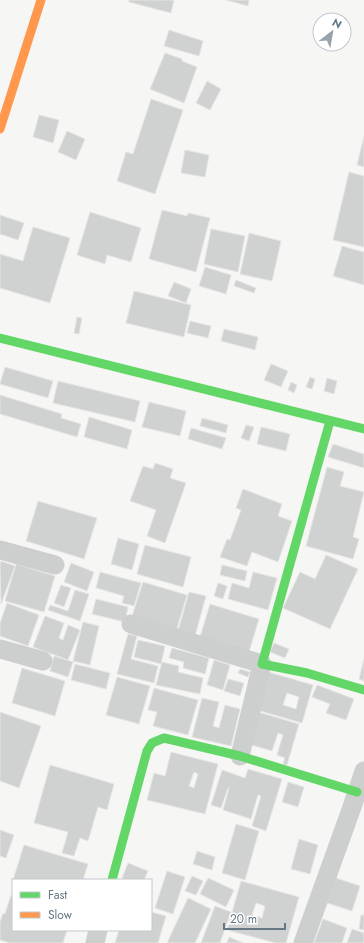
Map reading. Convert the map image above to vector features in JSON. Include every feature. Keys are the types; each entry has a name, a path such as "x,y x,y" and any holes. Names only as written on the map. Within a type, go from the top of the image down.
{"street":[{"path":"0,129 41,0"},
{"path":"0,338 330,421 364,428"},
{"path":"240,756 262,664 330,421"},
{"path":"0,550 55,565"},
{"path":"131,624 262,664 307,673 364,690"},
{"path":"0,649 43,661"},
{"path":"112,879 147,751 152,743 164,738 240,756 358,803"},
{"path":"303,943 358,803 364,771"},
{"path":"95,943 98,931"}],"building":[{"path":"129,0 174,0 171,13 129,2"},
{"path":"226,0 249,0 248,6"},
{"path":"169,30 203,41 199,56 164,46"},
{"path":"165,53 182,59 182,61 197,67 184,103 150,89"},
{"path":"207,81 221,89 210,110 196,103"},
{"path":"151,99 183,110 155,194 117,181 126,152 133,154"},
{"path":"39,115 59,120 53,143 33,137"},
{"path":"67,131 85,139 76,160 58,152"},
{"path":"364,136 364,167 357,165"},
{"path":"185,150 209,155 205,177 181,173"},
{"path":"349,172 364,176 364,247 333,240"},
{"path":"162,210 187,216 188,213 210,218 196,272 149,259"},
{"path":"90,212 141,228 131,262 107,255 105,264 77,255"},
{"path":"0,215 24,223 18,240 0,234"},
{"path":"33,227 70,238 50,303 0,288 0,254 23,261"},
{"path":"211,229 245,236 238,272 204,264"},
{"path":"249,233 281,241 272,281 240,274"},
{"path":"342,246 364,252 364,285 333,276"},
{"path":"205,267 231,275 226,294 199,286"},
{"path":"236,280 256,288 254,293 234,286"},
{"path":"174,282 191,289 186,303 168,296"},
{"path":"134,291 191,305 184,337 126,323"},
{"path":"77,317 82,318 79,334 74,333"},
{"path":"190,321 211,326 208,338 187,333"},
{"path":"224,329 258,337 255,350 221,341"},
{"path":"271,364 288,371 281,387 264,380"},
{"path":"5,367 53,381 48,398 0,384"},
{"path":"310,377 315,379 312,389 306,387"},
{"path":"327,378 337,381 334,394 324,391"},
{"path":"58,381 140,401 135,422 53,403"},
{"path":"291,382 297,385 294,393 288,390"},
{"path":"0,395 62,414 61,418 81,424 77,437 0,414"},
{"path":"149,402 186,411 180,436 142,427"},
{"path":"89,417 132,430 127,449 84,437"},
{"path":"202,418 228,425 226,433 200,426"},
{"path":"246,425 254,427 249,441 241,438"},
{"path":"261,427 290,434 286,451 257,444"},
{"path":"191,428 226,438 222,449 188,439"},
{"path":"333,444 364,454 364,468 328,457"},
{"path":"155,463 173,469 170,478 186,483 165,543 147,536 156,510 130,501 143,466 153,469"},
{"path":"327,467 344,472 340,486 364,492 353,537 359,539 353,559 306,546"},
{"path":"243,489 282,504 278,516 292,521 278,562 252,552 247,566 220,557 227,539 230,540 241,510 236,508"},
{"path":"38,501 97,518 84,559 26,541"},
{"path":"118,538 139,544 132,570 111,564"},
{"path":"145,545 191,557 183,587 137,574"},
{"path":"326,555 358,569 330,629 283,608 300,572 315,579"},
{"path":"1,561 15,566 1,604 0,564"},
{"path":"71,563 94,572 87,591 64,582"},
{"path":"16,564 55,576 44,612 5,601"},
{"path":"222,565 247,571 245,581 220,575"},
{"path":"100,572 141,583 134,606 122,603 124,596 96,588"},
{"path":"253,572 277,578 268,610 228,599 232,583 249,588"},
{"path":"143,582 187,595 175,635 130,622"},
{"path":"218,583 227,586 223,599 214,596"},
{"path":"61,585 71,588 64,607 54,603"},
{"path":"75,590 89,594 80,621 48,610 50,605 68,611"},
{"path":"189,592 206,596 195,636 178,631"},
{"path":"96,599 128,607 125,622 92,614"},
{"path":"7,603 39,615 28,646 0,636 0,623"},
{"path":"210,604 259,619 249,652 200,637"},
{"path":"45,616 64,623 59,638 63,640 68,625 80,630 68,660 33,647"},
{"path":"83,622 99,626 90,665 73,661"},
{"path":"128,634 137,636 131,659 158,666 154,683 117,674"},
{"path":"138,640 165,646 161,664 134,657"},
{"path":"274,643 289,649 285,658 270,652"},
{"path":"172,648 209,658 205,674 183,668 184,662 169,658"},
{"path":"54,656 73,662 68,677 50,671"},
{"path":"364,659 364,681 359,679"},
{"path":"214,660 230,665 223,690 207,685"},
{"path":"162,662 179,666 178,672 203,678 200,694 156,685"},
{"path":"75,664 110,673 106,689 71,680"},
{"path":"22,668 65,681 55,716 12,703"},
{"path":"240,669 250,672 248,677 238,673"},
{"path":"268,672 313,685 302,723 257,710","holes":["287,693 299,697 296,709 283,705"]},
{"path":"117,677 150,686 139,724 106,715"},
{"path":"228,679 244,683 240,696 224,691"},
{"path":"317,685 354,699 346,720 326,713 330,704 312,697"},
{"path":"154,688 198,700 188,735 153,726 157,712 148,710"},
{"path":"202,698 219,702 213,726 219,728 225,705 240,709 231,746 192,737"},
{"path":"0,712 41,726 19,788 0,781"},
{"path":"258,712 299,724 287,765 283,764 285,758 277,755 283,735 278,733 272,751 248,744"},
{"path":"171,752 218,764 205,814 147,800 154,773 165,776","holes":["194,772 198,774 194,788 189,786"]},
{"path":"50,765 114,784 107,810 98,807 88,841 80,838 74,856 62,853 68,832 34,823"},
{"path":"248,769 282,779 266,831 252,826 261,796 258,795 251,819 223,810 229,788 221,808 211,805 222,770 245,778"},
{"path":"288,782 304,787 298,807 282,802"},
{"path":"236,824 259,831 245,880 222,873"},
{"path":"0,830 14,835 6,858 0,856"},
{"path":"299,839 318,845 310,874 291,869"},
{"path":"24,845 88,864 83,879 13,879"},
{"path":"197,851 215,857 212,870 193,864"},
{"path":"128,863 148,871 144,879 122,878"},
{"path":"167,871 185,877 173,914 155,908"},
{"path":"192,876 203,881 196,895 185,891"},
{"path":"208,878 234,890 226,907 200,894"},
{"path":"336,878 360,886 352,911 327,903"},
{"path":"241,881 299,897 286,943 276,943 227,930","holes":["256,903 265,906 262,918 252,915"]},
{"path":"11,895 12,931 67,931 63,943 10,943 0,940 0,922 3,913 5,914"},
{"path":"188,898 211,909 195,943 167,943"},
{"path":"215,906 231,912 220,943 201,943"},
{"path":"152,912 166,916 158,943 115,943 119,931 152,931"},
{"path":"361,915 364,915 364,930 359,929"},
{"path":"323,919 347,928 342,943 314,943"},
{"path":"352,929 364,933 364,943 347,943"},
{"path":"229,937 243,943 227,943"}],"traffic: fast":[{"path":"0,338 364,429"},
{"path":"330,421 262,664 307,673 364,690"},
{"path":"112,879 147,751 152,743 164,738 240,756 357,792"}],"traffic: slow":[{"path":"0,129 41,0"}]}
